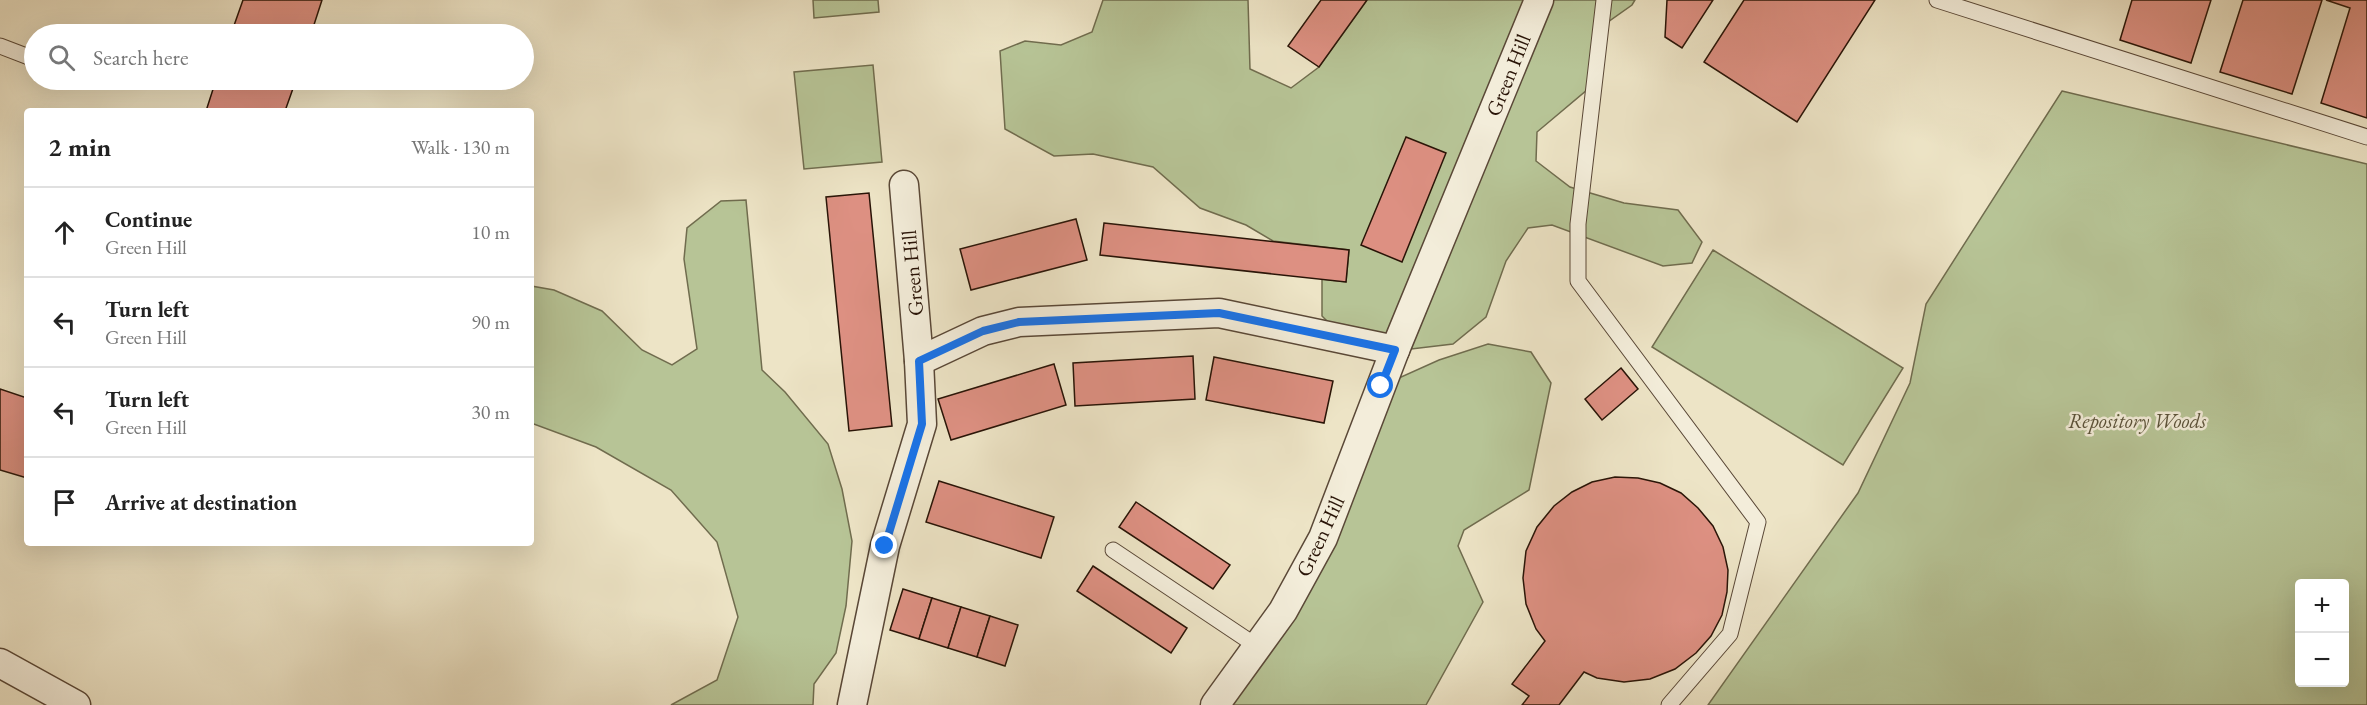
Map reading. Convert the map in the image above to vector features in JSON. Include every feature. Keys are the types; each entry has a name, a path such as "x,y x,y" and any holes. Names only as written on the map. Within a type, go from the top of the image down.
{"street":[{"name":"Green Hill","path":"1215,705 1283,611 1323,538 1395,350 1539,0"},
{"name":"Green Hill","path":"852,705 885,546 922,424 904,185"},
{"path":"919,361 983,331 1019,322 1219,313 1395,350"},
{"path":"0,663 76,705"}],"lane":[{"path":"1604,0 1578,224 1578,281 1758,522 1730,634 1669,705"},
{"path":"1937,0 2367,137"},
{"path":"0,46 24,55"},
{"path":"1113,550 1258,647"}],"green space":[{"path":"813,0 878,0 879,12 814,18"},
{"path":"1103,0 1248,0 1250,69 1291,88 1319,67 1367,0 1635,0 1632,5 1601,27 1594,84 1537,132 1536,161 1570,187 1624,203 1678,210 1702,242 1692,263 1663,266 1552,225 1528,228 1506,261 1486,317 1453,344 1411,349 1346,340 1322,316 1322,279 1346,282 1349,250 1273,241 1246,225 1200,208 1153,167 1093,154 1054,156 1005,129 1000,51 1025,41 1061,45 1092,32"},
{"path":"873,65 882,162 804,169 794,72"},
{"name":"Repository Woods","path":"2062,91 2367,164 2367,705 1708,705 1858,493 1910,383 1926,304"},
{"path":"746,200 762,370 785,392 828,444 842,489 852,541 846,606 836,653 814,684 813,705 671,705 717,680 738,617 717,542 671,490 596,447 534,424 534,287 554,290 602,311 642,350 672,365 697,349 684,259 687,228 721,201"},
{"path":"1713,250 1903,368 1843,465 1652,347"},
{"path":"1488,344 1531,352 1551,383 1529,490 1464,530 1458,546 1483,602 1426,705 1215,705 1258,647 1381,386 1439,360"}],"building":[{"path":"243,0 322,0 314,24 235,24"},
{"path":"1321,0 1367,0 1319,67 1288,46"},
{"path":"1667,0 1713,0 1682,48 1665,37"},
{"path":"1744,0 1875,0 1797,122 1704,62"},
{"path":"2132,0 2211,0 2191,63 2120,40"},
{"path":"2243,0 2322,0 2292,94 2220,72"},
{"path":"2326,0 2367,0 2367,118 2321,103 2350,8"},
{"path":"213,90 292,90 286,108 207,108"},
{"path":"1406,137 1446,153 1402,262 1361,245"},
{"path":"869,193 892,426 849,431 826,197"},
{"path":"1076,219 1087,260 971,290 960,249"},
{"path":"1104,223 1349,250 1346,282 1100,255"},
{"path":"1193,356 1195,399 1075,406 1073,363"},
{"path":"1214,357 1333,381 1324,423 1206,400"},
{"path":"1054,364 1066,405 951,440 938,399"},
{"path":"1621,368 1638,389 1602,420 1585,399"},
{"path":"0,389 24,397 24,477 0,470"},
{"path":"1615,477 1638,478 1660,483 1681,493 1713,526 1723,547 1728,570 1727,592 1722,615 1711,636 1696,653 1675,669 1650,679 1624,682 1597,678 1584,672 1559,705 1522,705 1529,696 1512,684 1545,641 1536,629 1526,604 1523,578 1526,551 1537,527 1554,506 1572,492 1592,482"},
{"path":"939,481 1054,517 1041,558 926,522"},
{"path":"1136,502 1230,565 1213,589 1119,527"},
{"path":"1093,566 1187,628 1171,653 1077,591"},
{"path":"903,589 932,598 919,639 890,630"},
{"path":"932,598 961,607 948,648 919,639"},
{"path":"961,607 990,616 977,657 948,648"},
{"path":"990,616 1018,625 1005,666 977,657"}],"route":[{"path":"885,546 922,424 919,361 983,331 1019,322 1219,313 1395,350 1381,386"}]}
